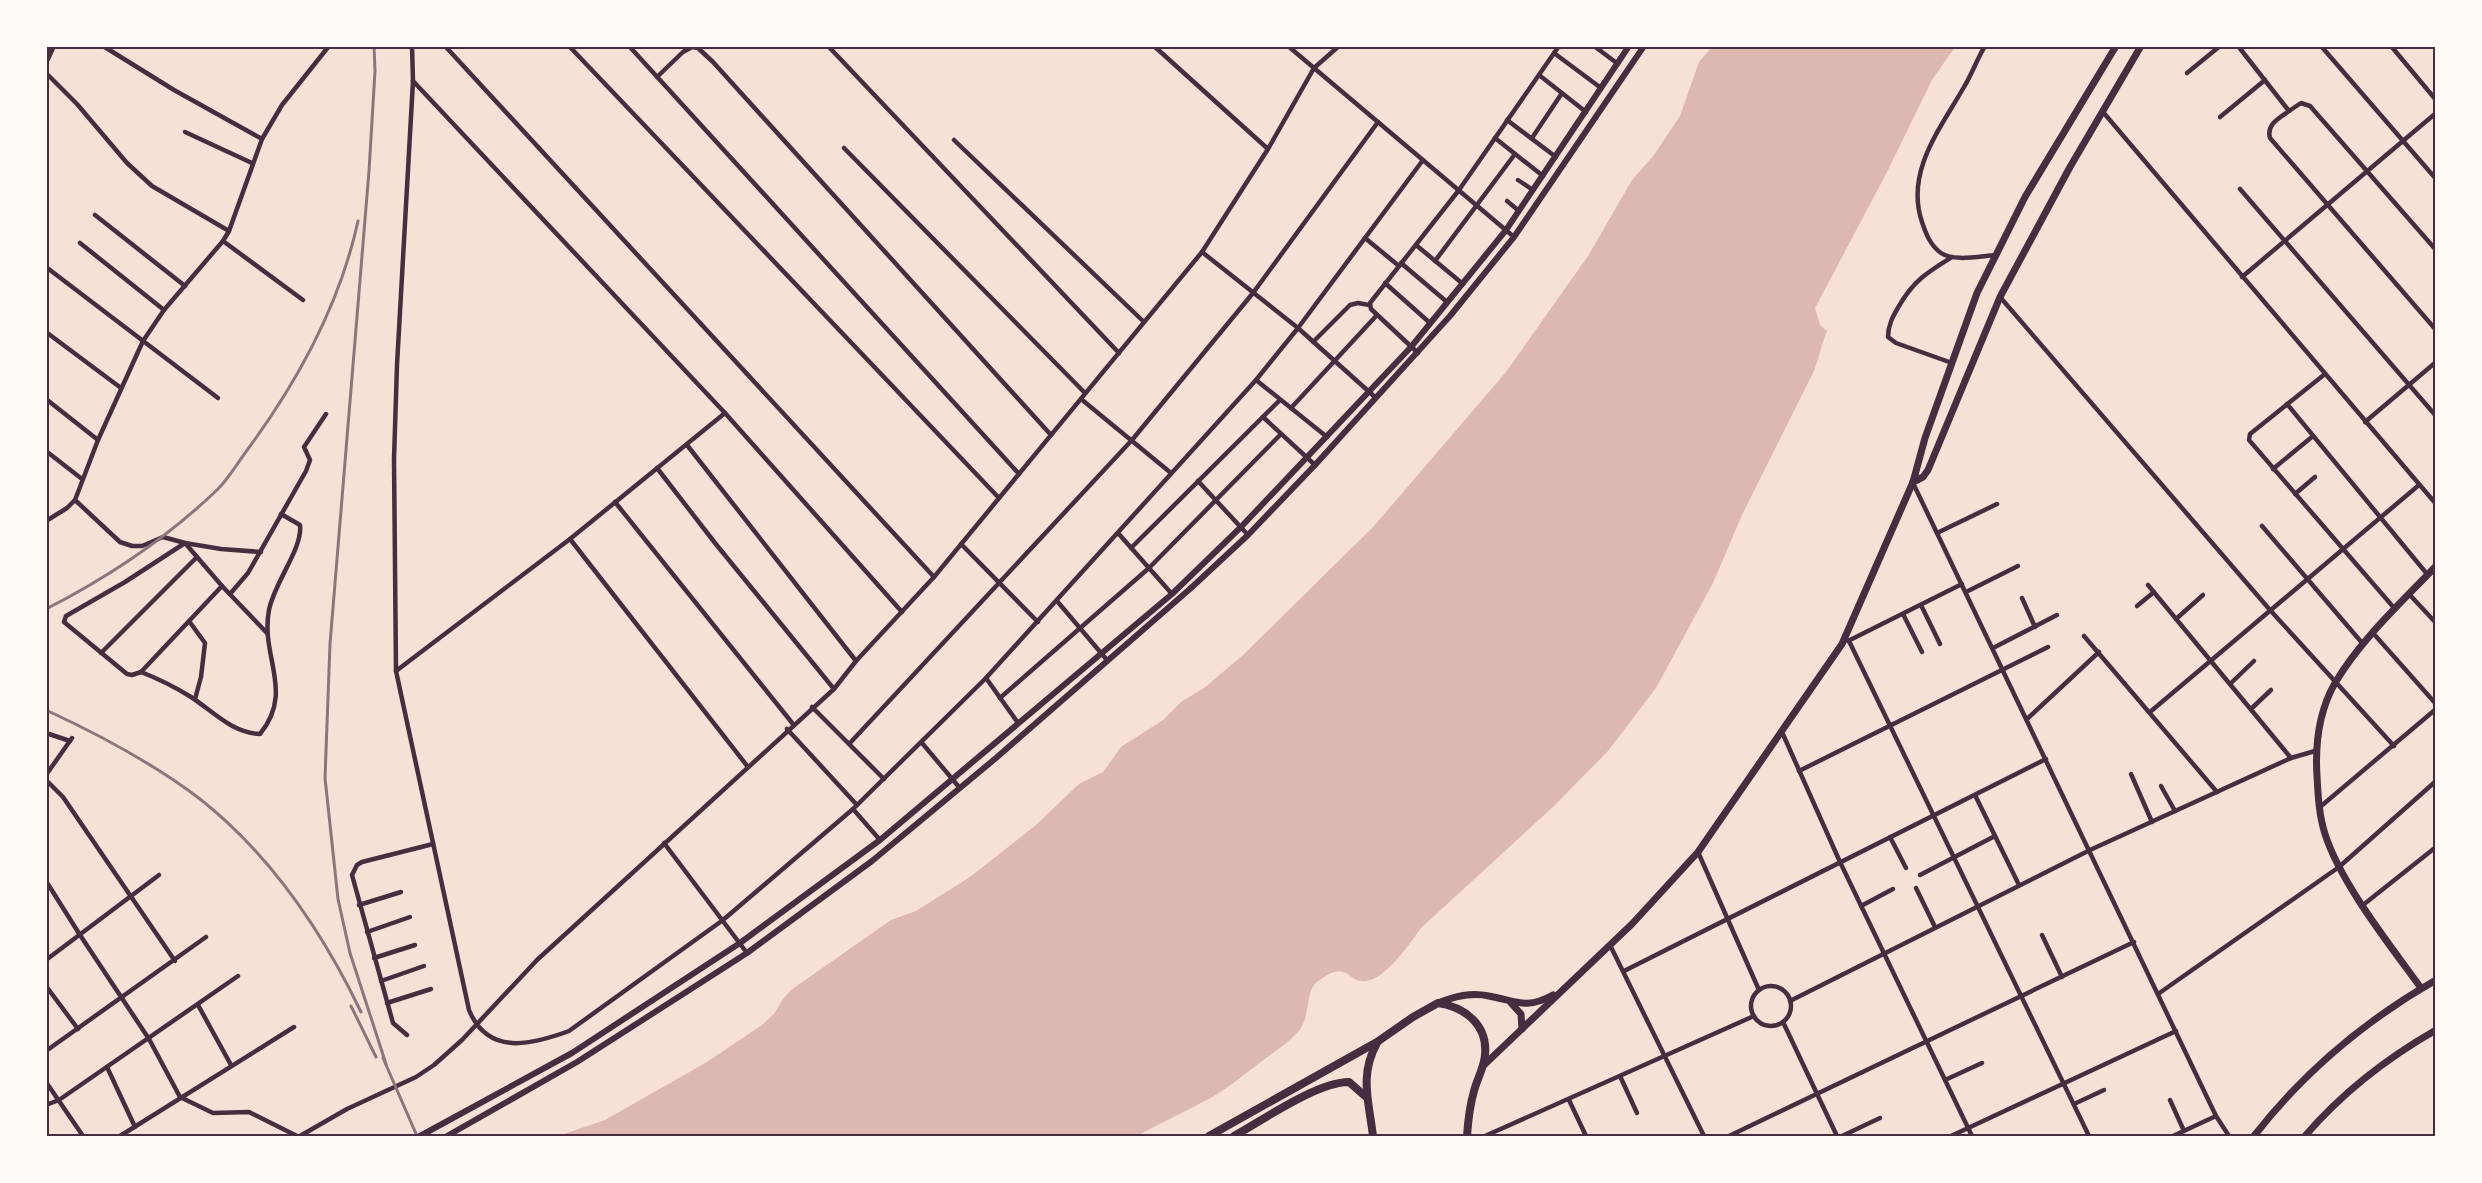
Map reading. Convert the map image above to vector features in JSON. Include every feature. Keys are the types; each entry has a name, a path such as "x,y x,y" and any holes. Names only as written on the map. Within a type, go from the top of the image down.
{"main road":[{"path":"46,59 52,46"},
{"path":"1483,1066 1610,945 1698,852 1846,642 1913,482 1924,438 1977,293 2025,197 2116,46"},
{"path":"1913,482 1923,477 1928,470 2000,297 2070,167 2142,46"},
{"path":"2421,988 2339,867 2325,834 2315,751 2319,729 2337,681 2363,644 2436,566"},
{"path":"2254,1137 2282,1100 2326,1057 2421,988 2436,980"},
{"path":"1209,1137 1377,1042 1438,1003 1472,994 1525,1005 1544,1000 1561,991"},
{"path":"1511,1002 1521,1014 1522,1029"},
{"path":"1438,1003 1460,1008 1477,1023 1485,1043 1483,1066 1474,1091 1467,1137"},
{"path":"2305,1137 2338,1102 2366,1078 2408,1046 2436,1030"},
{"path":"1373,1137 1365,1096 1365,1078 1368,1061 1377,1042"},
{"path":"1234,1137 1304,1097 1339,1082 1349,1082 1365,1096"}],"street":[{"path":"103,46 174,90 262,139"},
{"path":"47,519 67,508 75,500 98,440 143,341 164,310 223,241 229,231 262,139 289,96 329,46"},
{"path":"412,46 413,81 394,447 396,671 469,1010 475,1024 487,1036 501,1042 542,1041 569,1031 723,920 855,807 922,743 1058,601 1256,381 1423,160"},
{"path":"445,46 934,577"},
{"path":"569,46 999,498"},
{"path":"629,46 1019,474"},
{"path":"828,46 1119,353"},
{"path":"1154,46 1268,149"},
{"path":"1288,46 1514,237"},
{"path":"1328,55 1332,46"},
{"path":"46,881 149,1039 180,1097 213,1113 249,1112 299,1137 347,1109 424,1072 462,1040 537,960 787,729 834,689 856,661 934,577 1202,252 1268,149 1314,68 1339,46"},
{"path":"1370,305 1459,190 1559,46"},
{"path":"1594,46 1618,64"},
{"path":"420,1137 572,1053 740,944 880,840 1172,594 1241,527 1411,347 1520,211 1629,46"},
{"path":"447,1137 577,1062 747,953 872,861 996,758 1191,588 1248,535 1418,353 1514,237 1644,46"},
{"path":"1985,46 1929,149 1920,170 1917,191 1920,214 1928,240 1942,254 1952,257 1996,255"},
{"path":"2187,74 2220,46"},
{"path":"2238,46 2289,111"},
{"path":"2321,46 2436,179"},
{"path":"2391,46 2436,100"},
{"path":"657,77 683,52 692,47 698,48 1051,435"},
{"path":"1554,53 1602,88"},
{"path":"46,73 77,104 127,163 152,186 229,231"},
{"path":"1539,75 1586,112"},
{"path":"2220,117 2265,80"},
{"path":"413,81 725,412 902,612"},
{"path":"1532,138 1562,93"},
{"path":"2436,250 2308,105 2301,103 2271,126 2269,135 2436,330"},
{"path":"2103,112 2436,504"},
{"path":"2242,277 2436,114"},
{"path":"1507,120 1556,157"},
{"path":"850,743 1132,440 1253,293 1378,122"},
{"path":"185,132 252,163"},
{"path":"1495,138 1544,176"},
{"path":"954,140 1144,322"},
{"path":"844,148 1085,393"},
{"path":"1435,261 1515,154"},
{"path":"1518,180 1533,190"},
{"path":"2240,189 2436,416"},
{"path":"1507,201 1520,211"},
{"path":"95,215 185,286"},
{"path":"1365,238 1448,302"},
{"path":"223,241 303,300"},
{"path":"80,243 164,310"},
{"path":"1416,245 1462,284"},
{"path":"1202,252 1298,328 1376,399"},
{"path":"1952,257 1924,274 1911,286 1888,328 1888,337 1896,344 1953,363"},
{"path":"46,267 218,398"},
{"path":"1385,283 1430,323"},
{"path":"2000,297 2270,610 2394,746"},
{"path":"1313,342 1350,305 1358,303 1370,305 1377,315 1418,353"},
{"path":"1291,408 1377,315"},
{"path":"46,332 121,387"},
{"path":"2365,422 2436,362"},
{"path":"2325,374 2248,437 2395,609"},
{"path":"1256,381 1327,437"},
{"path":"46,399 98,440"},
{"path":"1081,399 1171,473"},
{"path":"1131,548 1280,400"},
{"path":"2287,404 2427,574"},
{"path":"396,671 570,539 725,412"},
{"path":"230,594 248,573 261,552 309,464 309,457 304,447 326,414"},
{"path":"1263,417 1315,465"},
{"path":"1000,698 1149,568 1281,434"},
{"path":"2273,469 2313,436"},
{"path":"687,445 856,661"},
{"path":"46,451 82,479"},
{"path":"657,468 834,689"},
{"path":"2295,494 2314,477"},
{"path":"1198,482 1248,535"},
{"path":"1913,482 2216,1116 2229,1137"},
{"path":"2150,712 2419,484"},
{"path":"75,500 120,542 132,546 142,546 163,537 221,549 261,552"},
{"path":"615,502 793,724"},
{"path":"1937,533 1996,504"},
{"path":"141,672 170,683 235,728 247,734 260,734 270,721 276,705 277,689 268,633 268,612 274,591 301,536 300,525 281,514"},
{"path":"2262,526 2363,644"},
{"path":"1118,533 1172,594"},
{"path":"570,539 748,767"},
{"path":"185,543 222,586 268,633"},
{"path":"185,543 64,619 65,625 127,674 132,675 141,672 222,586"},
{"path":"961,544 1038,622"},
{"path":"101,653 197,557"},
{"path":"1966,592 2018,566"},
{"path":"1962,584 1846,642 1891,726 2090,1137"},
{"path":"2148,585 2291,758"},
{"path":"2137,606 2154,592"},
{"path":"2409,594 2436,623"},
{"path":"2176,619 2203,595"},
{"path":"2022,598 2035,627"},
{"path":"1058,601 1107,660"},
{"path":"1921,605 1940,644"},
{"path":"1903,614 1922,652"},
{"path":"1993,648 2057,615"},
{"path":"189,621 205,644 195,699"},
{"path":"2373,633 2436,704"},
{"path":"2084,636 2217,792"},
{"path":"1799,771 2048,647"},
{"path":"2026,719 2098,652"},
{"path":"2230,684 2254,661"},
{"path":"986,678 1018,723"},
{"path":"2251,709 2271,690"},
{"path":"813,707 884,779"},
{"path":"2320,807 2436,710"},
{"path":"787,729 855,807 880,840"},
{"path":"1782,732 1840,862 1972,1137"},
{"path":"46,733 71,739 46,775"},
{"path":"922,743 959,787"},
{"path":"1790,1000 2090,850 2291,758 2315,751"},
{"path":"1624,971 2046,759"},
{"path":"2131,774 2152,822"},
{"path":"46,780 63,798 175,961"},
{"path":"2158,994 2339,867 2436,781"},
{"path":"2161,786 2175,811"},
{"path":"1975,795 2019,885"},
{"path":"1920,875 1995,836"},
{"path":"1890,837 1906,868"},
{"path":"664,843 747,953"},
{"path":"407,1035 393,1023 352,880 357,865 433,844"},
{"path":"2363,904 2436,847"},
{"path":"1698,852 1759,990"},
{"path":"46,960 159,875"},
{"path":"1916,888 1935,927"},
{"path":"1861,906 1893,889"},
{"path":"359,905 401,892"},
{"path":"367,932 410,917"},
{"path":"2042,935 2062,977"},
{"path":"46,1051 206,937"},
{"path":"1729,1137 2134,942"},
{"path":"374,958 415,945"},
{"path":"1610,945 1704,1137"},
{"path":"381,981 424,966"},
{"path":"46,1105 59,1100 238,976"},
{"path":"46,986 78,1029"},
{"path":"1771,986 1778,987 1790,1000 1790,1012 1783,1022 1777,1025 1764,1024 1754,1016 1751,1005 1759,990 1771,986"},
{"path":"387,1003 431,989"},
{"path":"198,1005 231,1065"},
{"path":"1485,1137 1754,1016"},
{"path":"1783,1022 1837,1137"},
{"path":"120,1137 294,1027"},
{"path":"1951,1137 2176,1031"},
{"path":"1945,1080 1982,1063"},
{"path":"107,1067 135,1127"},
{"path":"1620,1076 1637,1113"},
{"path":"46,1082 83,1137"},
{"path":"2074,1104 2104,1090"},
{"path":"1569,1100 1586,1137"},
{"path":"2170,1100 2184,1131"},
{"path":"2173,1137 2216,1116"},
{"path":"1842,1137 1880,1118"}],"shaded area":[{"path":"1712,47 1955,47 1932,80 1886,174 1815,308 1820,325 1827,331 1813,373 1742,515 1713,583 1656,688 1608,751 1554,806 1421,928 1389,967 1374,979 1366,981 1355,979 1342,971 1328,975 1317,982 1311,992 1305,1020 1290,1040 1220,1092 1137,1136 558,1136 605,1120 707,1062 762,1025 774,1014 791,990 891,920 916,911 970,877 1036,825 1079,784 1103,772 1121,747 1163,720 1181,702 1204,688 1243,655 1374,526 1506,372 1588,256 1632,180 1654,155 1680,116 1699,62"}],"railway":[{"path":"374,46 375,71 369,171 330,644 325,778 338,899 350,953 386,1064"},
{"path":"46,609 115,570 158,540 199,507 226,480 284,396 315,341 340,282 358,221"},
{"path":"46,710 145,762 200,799 226,821 250,845 293,896 329,952 361,1012"},
{"path":"351,1006 376,1057"},
{"path":"383,1058 417,1136"}]}
